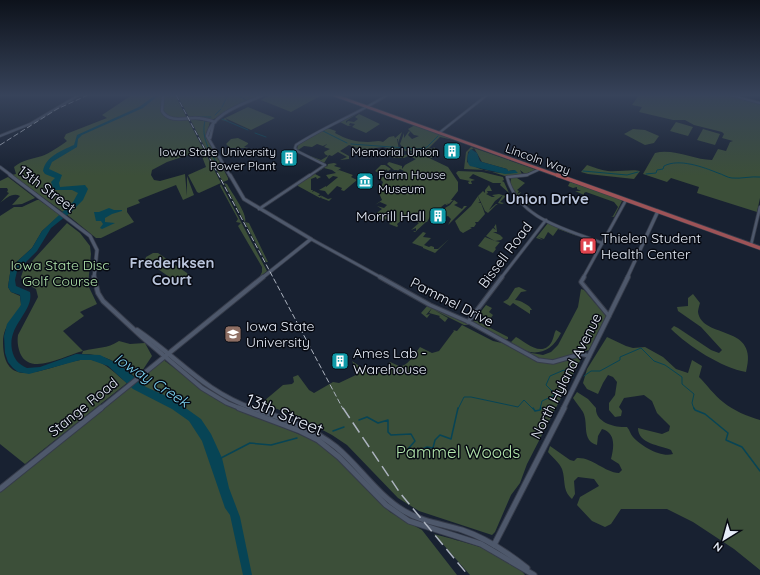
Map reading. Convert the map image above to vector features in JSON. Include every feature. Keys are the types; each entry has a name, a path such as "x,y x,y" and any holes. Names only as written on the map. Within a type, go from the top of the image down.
{"main road":[{"path":"214,122 207,133 210,141 241,194 259,209 311,238"},
{"name":"Lincoln Way","path":"409,122 539,170 760,248"},
{"name":"13th Street","path":"0,167 90,236 96,246 97,261 94,280 100,297 202,388 218,399 300,431 318,440 339,457 386,505 404,518 429,528 493,547 535,575"},
{"name":"North Hyland Avenue","path":"493,547 610,316 658,211"},
{"name":"Stange Road","path":"0,489 311,238"}],"street":[{"path":"0,136 34,122"},
{"path":"259,209 325,165 297,151 295,147 317,131 337,122"},
{"path":"439,133 453,122"},
{"path":"539,170 526,175 507,177 510,190 526,210 546,220 602,243"},
{"path":"610,316 581,283 626,200"},
{"path":"751,245 760,207"},
{"name":"Bissell Road","path":"468,322 546,220"},
{"name":"Pammel Drive","path":"311,238 430,305 468,322 541,361 553,362 580,354 589,356"}],"green space":[{"path":"97,122 189,122 221,183 199,193 197,192 188,175 206,167 200,151 167,162 152,170 151,175 154,180 160,181 185,174 187,196 187,176 194,195 183,200 176,185 138,200 140,203 127,208 127,212 134,222 101,238 96,238 12,175 16,174 14,167 17,165 24,161 45,155 67,141 64,138 66,134"},
{"path":"191,122 210,122 206,136 228,178 228,180 223,182"},
{"path":"233,122 267,122 251,130"},
{"path":"340,122 375,122 380,124 366,133 352,127 355,124 350,123 349,125 352,125 348,126"},
{"path":"676,122 693,127 688,136 670,131"},
{"path":"688,122 760,122 760,198 757,212 697,193 699,187 671,178 667,182 643,174 655,153 669,152 712,160 718,149 726,151 730,142 733,141 722,138 724,134 722,132 694,125"},
{"path":"415,125 454,140 440,137 429,148 433,149 434,147 438,153 432,158 410,153 413,151 405,151 400,144 404,133 404,138 409,131 410,132 408,135 412,139 419,136 414,135 408,129"},
{"path":"327,128 336,131 335,133 347,138 363,142 383,142 389,137 394,136 395,138 402,132 398,143 397,139 399,150 404,153 393,155 395,152 392,155 368,157 388,154 390,149 383,147 362,150 349,145 340,151 349,156 349,159 340,160 347,157 338,152 332,156 329,155 324,163 305,154 321,160 328,156 323,153 325,154 324,152 330,149 324,147 327,144 323,146 317,144 312,147 304,146 298,150 298,145"},
{"path":"633,129 645,130 659,136 654,143 645,145 624,134"},
{"path":"703,129 720,134 715,145 697,140"},
{"path":"238,138 248,143 244,147 249,148 230,148 226,144 231,139"},
{"path":"471,147 474,148 468,152 467,162 483,170 464,169 466,152"},
{"path":"474,148 535,170 525,174 520,170 522,174 508,177 491,172 513,173 515,170 508,171 507,169 482,162"},
{"path":"409,154 427,157 448,167 458,182 458,191 449,204 446,203 448,204 441,207 443,208 437,209 438,210 429,220 436,211 431,215 427,222 415,232 413,231 416,231 416,228 411,230 419,223 417,222 420,219 409,214 397,224 397,227 389,224 391,222 387,219 382,220 369,215 374,215 382,209 377,206 384,208 387,205 380,202 375,205 382,200 379,193 383,182 380,179 384,176 386,177 384,179 387,177 375,171 381,165 385,165 391,169 388,171 386,169 385,172 388,176 387,173 394,174 389,178 394,180 404,171 400,169 396,172 398,170 394,170 387,164 389,162 402,166 402,169 405,165 416,159 408,156 404,158 391,158"},
{"path":"328,164 337,164 334,166 341,168 337,171 339,170 353,175 351,177 357,180 344,191 341,190 342,188 337,186 328,195 325,191 319,190 326,187 338,177 333,176 329,179 326,175 336,173 332,170 324,168 316,173 324,167 322,169 327,166 327,167"},
{"path":"587,165 608,171 640,171 634,179 581,172"},
{"path":"458,171 482,172 503,177 504,180 502,181 504,182 509,193 500,185 501,183 493,183 473,174 469,178 475,180 471,181 472,184 469,184 468,182 470,181 460,179 456,173"},
{"path":"315,174 321,177 311,179 311,190 313,190 312,192 314,191 320,194 318,196 322,196 320,198 298,186 298,184"},
{"path":"8,177 35,198 22,204 12,205 20,196 15,195 10,196 0,203 9,193 7,192 7,188 0,188 0,181"},
{"path":"511,178 517,178 525,183 517,190 519,191 517,194 521,192 519,195 527,197 524,201 527,202 533,198 529,205 527,204 529,201 525,204 515,194 516,191 514,194 510,186"},
{"path":"570,182 621,199 622,201 614,217 611,216 613,216 618,207 614,202 586,192 584,195 575,191 581,191 577,189 577,187 573,188 568,186"},
{"path":"224,183 227,184 239,203 244,214 245,222 249,223 268,262 266,262"},
{"path":"221,184 267,271 259,278 262,272 262,267 238,226 241,223 236,222 238,219 220,186"},
{"path":"489,185 492,191 487,191 488,193 486,194 492,197 495,197 492,195 503,195 495,201 489,210 496,204 498,205 496,205 488,213 485,211 478,196 483,191 485,193 485,190"},
{"path":"503,195 506,196 500,202 504,203 498,203"},
{"path":"322,196 328,199 332,198 329,201 321,198"},
{"path":"478,196 480,202 478,203 481,203 485,214 478,222 475,222 476,224 474,227 470,227 472,228 463,233 460,231 455,221 471,206"},
{"path":"37,200 60,215 42,231 32,248 11,267 8,287 11,292 20,296 21,305 20,309 8,324 4,336 3,343 6,360 13,370 24,373 37,372 80,360 92,360 107,366 127,383 25,464 0,444 0,216 14,207 22,207"},
{"path":"454,200 458,203 454,205 462,209 464,206 467,206 448,225 451,219 448,216 441,218 442,214 440,211 450,205"},
{"name":"Iowa State Disc Golf Course","path":"67,223 80,233 90,246 91,254 88,285 97,304 80,312 84,316 63,331 83,351 58,360 40,364 32,363 25,360 20,353 18,335 38,297 36,289 23,282 21,277 23,271"},
{"path":"548,223 577,236 558,229 553,236 548,232 544,239 538,237 543,240 536,238"},
{"path":"496,224 497,232 493,232 503,238 495,241 486,236 493,228 496,230 494,227"},
{"path":"423,232 426,233 423,237 431,238 424,245 434,247 434,249 438,249 449,239 435,253 412,243"},
{"path":"485,237 500,242 493,253 478,246"},
{"path":"153,253 158,253 188,275 180,281 175,281 145,260 146,257"},
{"path":"519,287 527,291 521,292 515,300 529,306 532,310 530,310 530,314 513,303 510,306 503,302 508,299 515,288"},
{"path":"581,289 584,290 606,316 589,350 548,361 538,359 526,352 543,355 551,352 558,345 578,307"},
{"path":"693,294 700,303 698,312 702,321 709,326 738,339 745,346 748,357 746,372 737,370 716,361 696,349 671,329 674,326 678,328 711,350 719,353 722,350 701,327 678,311 677,307 688,306 688,298"},
{"path":"428,305 469,325 464,325 434,310 448,318 445,322 439,317 440,316 429,313 432,308 426,315 430,314 427,318 421,313"},
{"path":"486,305 492,308 489,312 493,315 490,319 480,314 475,320 508,337 508,339 504,340 473,322"},
{"name":"Pammel Woods","path":"462,325 493,341 502,343 538,362 554,364 579,357 581,359 527,464 520,483 511,495 495,532 492,535 419,511 398,498 347,445 332,435 298,417 264,404 264,401 283,385 292,384 294,382 293,377 298,375 309,390 314,393 333,382 339,383 358,374 352,361 371,374 392,370 392,367 388,364 390,362 399,366 405,365 420,347 432,353 439,351 454,331 453,330 457,331"},
{"path":"556,330 561,333 556,341 545,350 539,352 525,351 511,342 516,337 528,345 542,349 551,343"},
{"path":"607,337 633,348 645,347 663,357 676,369 688,373 692,360 702,366 699,377 720,399 736,411 760,420 760,570 734,549 693,522 667,509 621,509 611,524 605,527 592,521 577,505 580,497 599,486 594,479 578,477 574,481 575,494 572,499 569,496 565,489 562,469 558,462 548,452 550,446 570,460 574,461 577,458 582,458 614,472 619,473 622,470 619,464 611,459 613,441 612,437 607,431 602,429 598,436 597,445 592,443 587,436 585,417 573,398 577,392 588,399 596,408 599,417 606,423 627,427 632,436 646,447 657,453 668,455 673,454 671,450 646,441 639,433 638,428 662,434 669,431 670,426 657,413 652,401 644,395 624,398 619,407 622,411 621,416 615,417 609,410 609,403 615,395 617,382 613,377 608,375 598,394 587,389 583,383 587,369"},
{"path":"119,341 130,344 145,343 152,356 142,371 135,377 123,367 111,360 97,355 82,354 83,351 106,347"},
{"path":"164,357 165,361 217,400 315,441 335,456 390,512 422,530 457,575 0,575 0,489"},
{"path":"434,534 483,548 495,553 517,566 525,575 470,575"}],"water":[{"name":"Ioway Creek","path":"106,122 112,122 82,135 78,139 77,147 52,162 49,169 62,175 59,183 60,187 85,185 88,189 83,200 51,228 37,251 17,271 15,280 16,286 30,292 30,299 25,313 13,333 12,350 14,356 21,365 27,368 40,367 76,354 100,355 120,365 146,387 173,399 201,419 211,434 222,458 229,488 240,517 252,575 243,575 230,515 225,508 202,441 189,421 172,409 133,389 108,366 91,360 80,360 29,374 18,372 8,362 5,353 4,336 7,324 21,305 20,295 11,292 8,287 11,267 32,248 42,231 73,202 78,193 72,190 54,190 51,182 55,178 45,174 43,171 47,161 64,149 74,145 77,135"},
{"path":"471,149 477,153 480,161 507,169 508,171 515,170 518,173 505,174 470,166 468,158"},
{"path":"109,208 122,211 105,218 105,222 115,223 102,229 100,228 103,224 101,221 96,221 94,212 99,212"}],"waterway":[{"path":"205,122 205,140 221,170"},
{"path":"229,122 248,130"},
{"path":"323,131 347,143"},
{"path":"255,133 266,137"},
{"path":"351,144 419,149 427,147 438,136"},
{"path":"646,174 656,173 657,170 663,169 664,166 670,164 684,163 698,166 730,178 760,177"},
{"path":"583,171 627,175 638,172"},
{"path":"584,376 591,371 600,371 620,360 620,357 641,348 654,361 665,365 682,377 682,384 694,394 692,403 694,409"},
{"path":"540,409 542,401 553,396 554,393 546,385 550,376 564,370 573,377"},
{"path":"458,409 464,397 471,397 518,407 524,400 533,409"},
{"path":"359,420 367,417 378,423 388,420 388,432 391,435 411,434 415,441 408,449 414,453 427,447 433,448 435,440 440,435 451,439 458,408"},
{"path":"533,408 535,411 540,410 541,408"},
{"path":"694,408 695,410 705,414 728,433 726,440 742,447 760,471"},
{"path":"333,431 344,427"},
{"path":"221,458 250,443 271,445 297,438"}],"railway":[{"path":"0,145 37,122"},
{"path":"190,122 343,409"},
{"path":"343,408 400,493 468,575"}],"place":[{"name":"Memorial Union","path":"452,151"},
{"name":"Iowa State University Power Plant","path":"289,158"},
{"name":"Farm House Museum","path":"365,181"},
{"name":"Morrill Hall","path":"438,216"},
{"name":"Thielen Student Health Center","path":"588,246"},
{"name":"Iowa State University","path":"233,334"},
{"name":"Ames Lab - Warehouse","path":"340,361"}],"district":[{"name":"Union Drive","path":"547,198"},
{"name":"Frederiksen Court","path":"172,270"}]}
